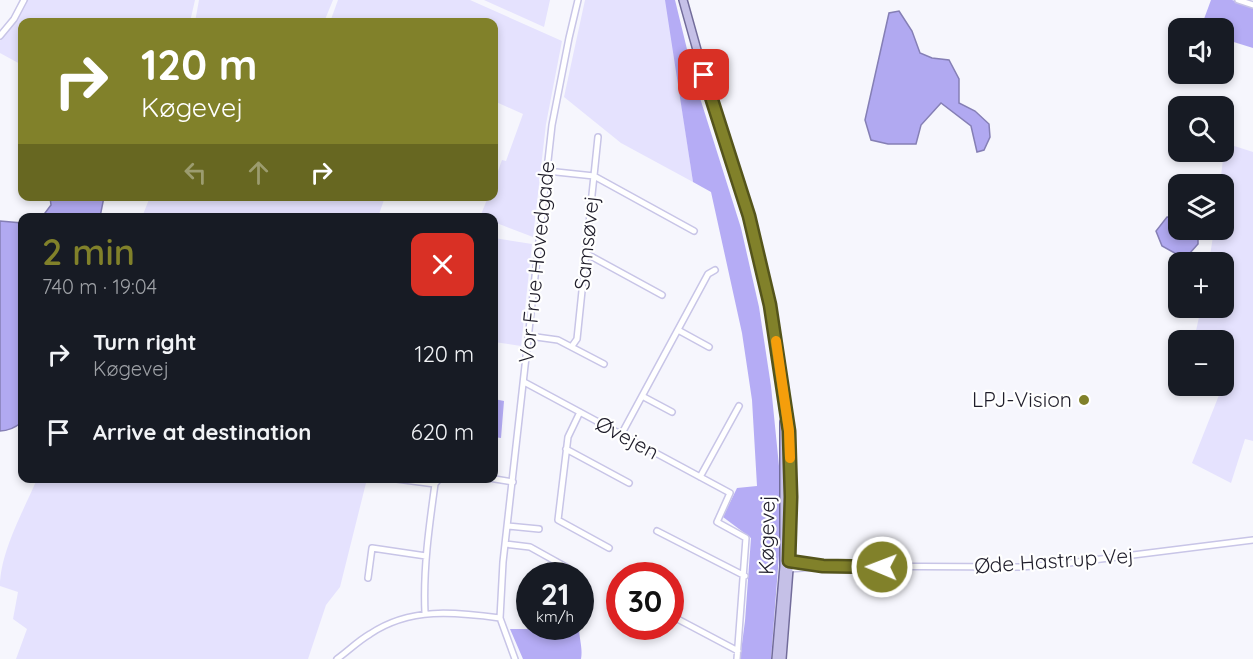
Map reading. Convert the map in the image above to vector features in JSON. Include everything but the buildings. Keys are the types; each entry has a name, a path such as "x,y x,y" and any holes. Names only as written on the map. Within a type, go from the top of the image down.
{"main road":[{"name":"Køgevej","path":"683,0 741,189 757,249 776,346 784,411 787,566 782,659"},
{"name":"Køgevej","path":"776,659 787,566"}],"street":[{"path":"0,36 14,19 24,0"},
{"name":"Vor Frue Hovedgade","path":"515,659 500,618 500,595 558,87 578,0"},
{"path":"1238,0 1253,5"},
{"name":"Samsøvej","path":"572,346 577,339 598,137"},
{"path":"547,171 594,176 694,231"},
{"path":"587,254 662,295"},
{"path":"621,435 708,274 715,270"},
{"path":"678,330 709,347"},
{"path":"529,336 558,340 604,364"},
{"name":"Øvejen","path":"524,382 730,493 717,522 746,538 745,576"},
{"path":"642,396 672,412"},
{"path":"700,477 739,406"},
{"path":"580,412 570,429 558,520 609,548"},
{"path":"566,449 629,483"},
{"path":"498,480 513,482"},
{"path":"425,613 426,555 435,484 427,483"},
{"path":"507,526 539,529"},
{"path":"657,531 745,576 737,659"},
{"name":"Øde Hastrup Vej","path":"787,566 1020,567 1253,540"},
{"path":"506,544 530,547 557,562"},
{"path":"368,578 372,548 426,555"},
{"path":"337,659 370,633 391,622 425,613 452,612 500,618"},
{"path":"684,622 738,651"}],"shaded area":[{"path":"26,0 195,0 191,18 18,18 18,63 0,53 0,41 14,23"},
{"path":"199,0 333,0 326,18 196,18"},
{"path":"338,0 470,0 562,41 546,124 533,237 498,224 498,213 482,213 486,201 498,201 498,171 502,160 506,161 523,114 498,103 498,18 331,18"},
{"path":"484,0 550,0 544,27"},
{"path":"585,0 666,0 693,182 621,143 564,97"},
{"path":"665,0 675,0 695,82 741,228 759,307 771,386 780,476 779,555 771,659 740,659 751,538 723,517 737,488 757,486 752,400 742,333 711,192 693,182"},
{"path":"1211,0 1232,0 1253,7 1253,48 1234,42 1234,18 1204,18"},
{"path":"899,11 912,31 920,53 932,58 949,60 959,79 959,103 975,111 989,124 990,137 984,150 977,152 971,126 941,103 921,125 916,144 888,144 871,140 865,120 889,13"},
{"path":"1234,146 1253,152 1253,441 1245,439 1231,483 1192,463 1219,396 1234,396 1234,330 1196,330 1199,318 1234,318 1234,252 1211,252 1212,240 1234,240 1234,174 1221,174 1223,162 1234,162"},
{"path":"50,201 103,201 101,213 45,213 51,205"},
{"path":"148,201 384,201 379,213 144,213"},
{"path":"1168,217 1168,240 1198,240 1198,244 1191,252 1173,252 1162,246 1156,231"},
{"path":"0,221 18,223 18,424 0,431"},
{"path":"498,239 532,244 521,346 498,343"},
{"path":"498,400 504,401 501,438 498,438"},
{"path":"35,483 366,483 340,587 326,605 308,659 16,659 27,629 13,619 18,592 0,586 4,559"},
{"path":"510,629 516,629 516,640 581,640 581,659 523,659"}],"slow traffic":[{"path":"776,341 784,411 789,431 790,458"}],"place":[{"name":"LPJ-Vision","path":"1084,400"}],"route":[{"path":"704,75 749,216 770,305 784,411 789,431 791,497 789,561 823,566 882,567"}]}
